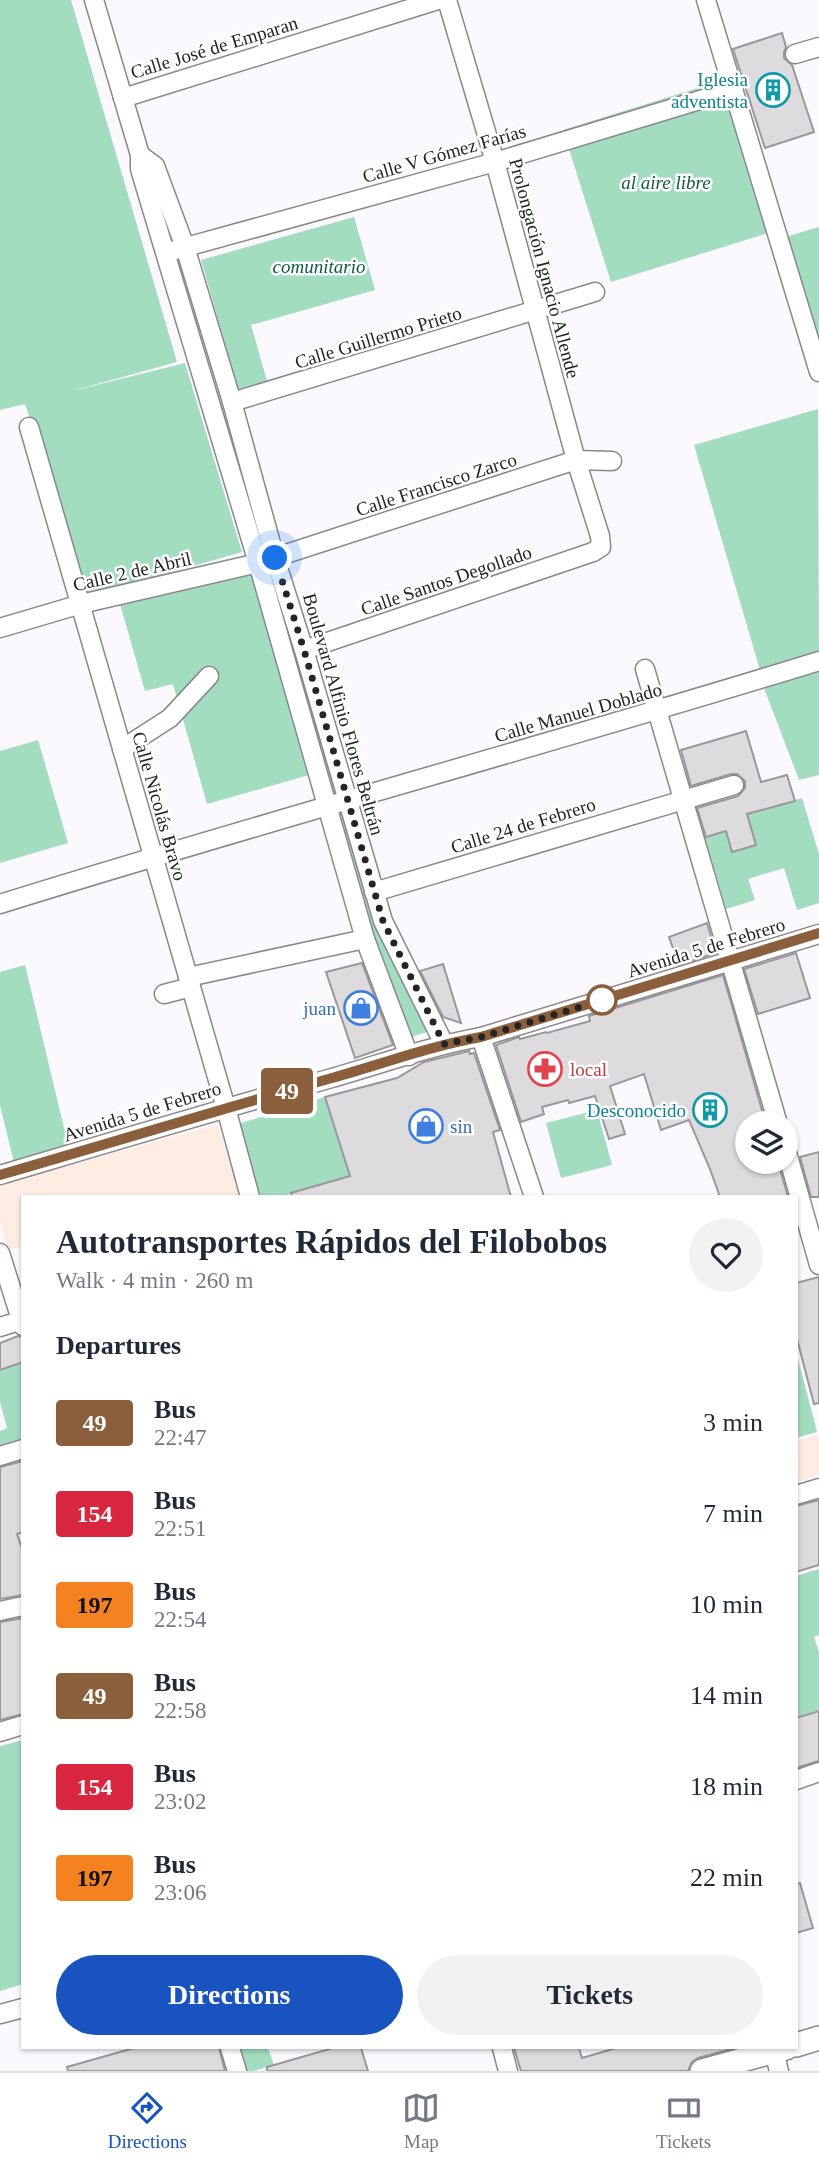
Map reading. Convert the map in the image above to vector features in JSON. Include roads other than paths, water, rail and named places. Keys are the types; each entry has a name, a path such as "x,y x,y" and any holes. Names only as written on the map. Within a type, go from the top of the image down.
{"main road":[{"path":"798,2044 819,2038"},
{"path":"702,2071 778,2054"}],"street":[{"name":"Boulevard Alfinio Flores Beltrán","path":"94,0 140,155 140,169 200,367 267,560 304,650 383,921 444,1044"},
{"name":"Calle José de Emparan","path":"123,98 438,0"},
{"name":"Prolongación Ignacio Allende","path":"447,0 495,162 601,547"},
{"path":"706,0 819,372"},
{"path":"795,54 819,47"},
{"name":"Calle V Gómez Farías","path":"165,252 495,162 733,90"},
{"name":"Boulevard Alfinio Flores Beltrán","path":"140,155 155,166 185,247 220,361 328,807 365,939 409,1056"},
{"name":"Calle Guillermo Prieto","path":"232,402 595,292"},
{"path":"200,367 220,361"},
{"name":"Calle Nicolás Bravo","path":"29,427 249,1195"},
{"name":"Calle Francisco Zarco","path":"267,560 576,460 612,461"},
{"name":"Calle Santos Degollado","path":"304,650 593,552 601,547"},
{"name":"Calle 2 de Abril","path":"0,628 80,604 267,560"},
{"name":"Calle Manuel Doblado","path":"0,904 153,856 659,711 819,662"},
{"path":"645,668 774,1111"},
{"path":"122,749 170,718 209,676"},
{"name":"Calle 24 de Febrero","path":"374,892 734,785"},
{"name":"Avenida 5 de Febrero","path":"0,1175 444,1044 481,1037 819,933"},
{"path":"164,994 189,982 365,939"},
{"path":"481,1037 533,1195"},
{"path":"794,1174 819,1265"},
{"path":"0,1253 21,1319"},
{"path":"0,1327 21,1322"},
{"path":"0,1456 21,1450"},
{"path":"798,1494 819,1488"},
{"path":"0,1611 21,1606"},
{"path":"0,1732 21,1726"},
{"path":"798,1779 819,1772"},
{"path":"0,2014 21,2009"},
{"path":"230,2049 237,2071"},
{"path":"502,2049 508,2071"}],"place":[{"name":"Iglesia adventista","path":"773,90"},
{"name":"juan","path":"361,1008"},
{"name":"local","path":"545,1069"},
{"name":"Desconocido","path":"710,1110"},
{"name":"sin","path":"426,1126"}],"park label":[{"name":"al aire libre","path":"666,182"},
{"name":"comunitario","path":"319,266"}]}
